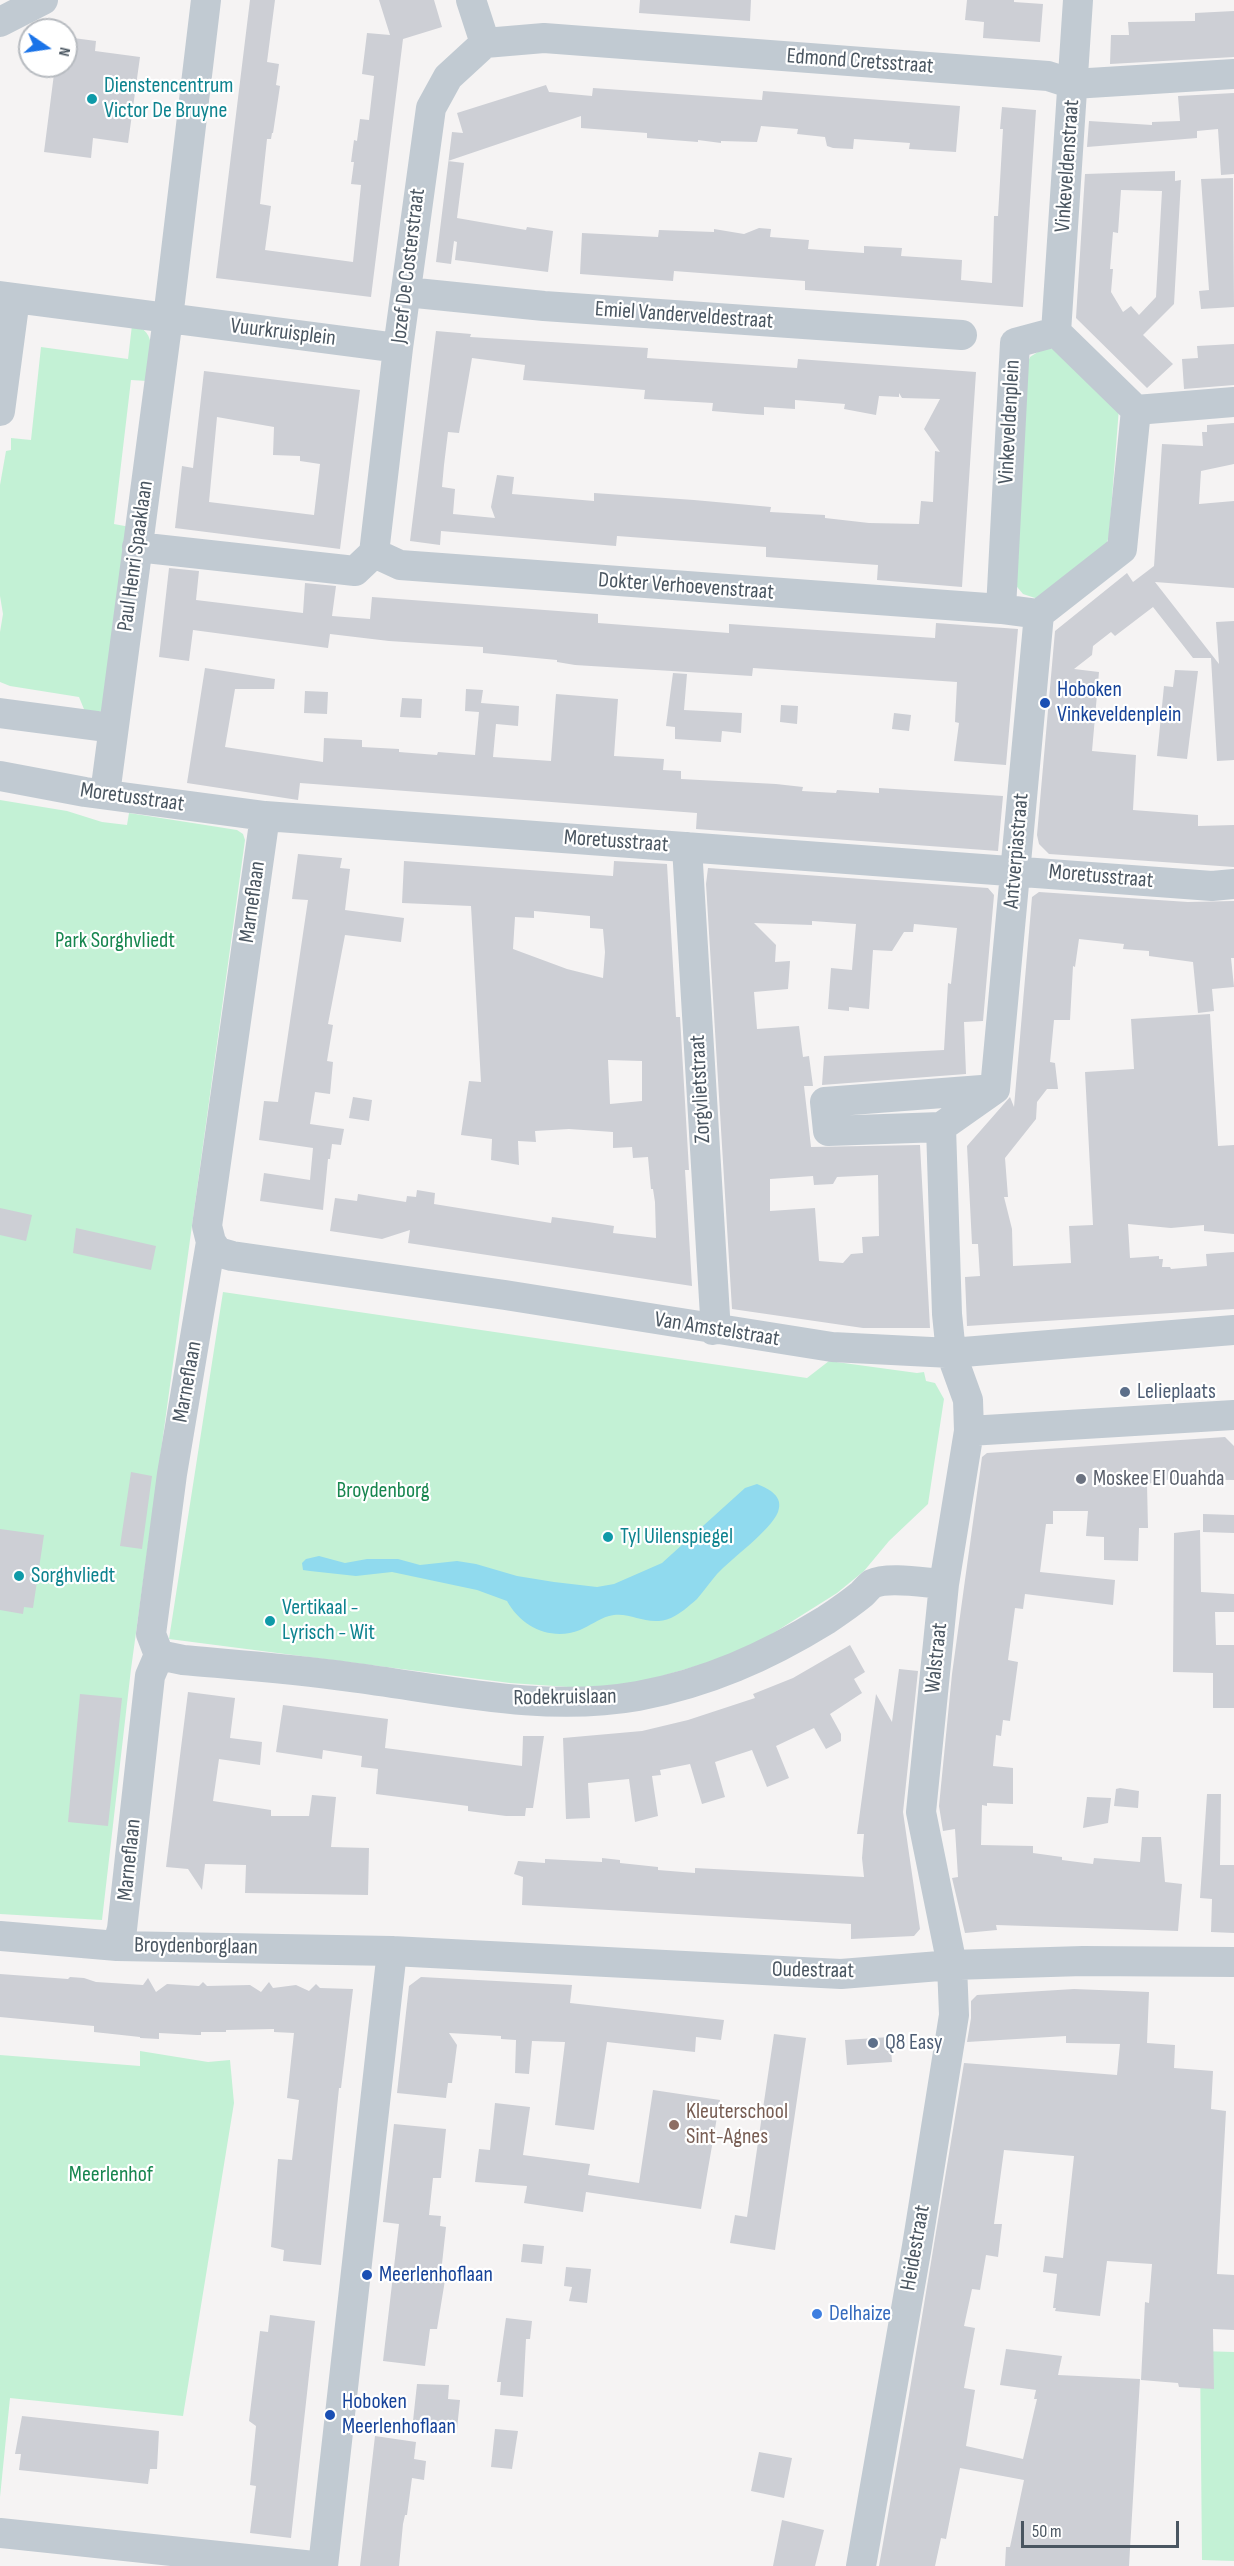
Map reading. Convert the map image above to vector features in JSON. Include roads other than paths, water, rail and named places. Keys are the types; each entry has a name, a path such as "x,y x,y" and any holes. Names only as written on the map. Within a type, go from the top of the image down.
{"street":[{"path":"0,22 43,0"},
{"name":"Paul Henri Spaaklaan","path":"105,795 168,318 206,0"},
{"path":"471,0 485,43"},
{"name":"Vinkeveldenstraat","path":"1056,332 1078,0"},
{"name":"Edmond Cretsstraat","path":"485,43 544,38 1048,76 1073,84 1234,74"},
{"name":"Jozef De Costerstraat","path":"374,553 398,348 431,108 448,77 485,43"},
{"name":"Emiel Vanderveldestraat","path":"406,292 544,306 962,335"},
{"path":"0,411 7,297 168,318"},
{"name":"Vuurkruisplein","path":"168,318 398,348"},
{"path":"1056,332 1136,410 1234,402"},
{"name":"Vinkeveldenplein","path":"1001,609 1015,343 1056,332"},
{"path":"1001,609 1039,614 1122,549 1136,410"},
{"path":"137,547 355,572 374,553"},
{"name":"Dokter Verhoevenstraat","path":"374,553 400,565 1001,609"},
{"name":"Antverpiastraat","path":"995,1089 1039,614"},
{"path":"0,713 113,728"},
{"name":"Moretusstraat","path":"0,776 105,795 265,816 1212,886 1234,884"},
{"name":"Marneflaan","path":"117,1946 122,1929 150,1676 159,1655 151,1634 172,1474 211,1242 207,1226 265,816"},
{"name":"Zorgvlietstraat","path":"687,847 715,1316 713,1330"},
{"path":"995,1089 941,1127 828,1131 825,1102 995,1089"},
{"path":"941,1127 947,1314 951,1353"},
{"name":"Van Amstelstraat","path":"211,1242 218,1252 231,1256 505,1295 713,1330 832,1347 951,1353 1232,1330"},
{"name":"Walstraat","path":"951,1353 968,1400 969,1431 944,1584 921,1812 952,1965"},
{"path":"969,1431 1234,1415"},
{"name":"Rodekruislaan","path":"159,1655 183,1660 347,1676 507,1699 543,1702 613,1700 715,1677 753,1661 785,1645 829,1618 873,1584 904,1580 944,1584"},
{"name":"Broydenborglaan","path":"0,1936 117,1946 392,1951"},
{"path":"324,2566 392,1951"},
{"name":"Oudestraat","path":"392,1951 841,1974 952,1965 1083,1961 1234,1962"},
{"name":"Heidestraat","path":"861,2566 915,2257 954,2015 952,1965"},
{"path":"0,2533 314,2566"}],"water":[{"path":"757,1484 777,1497 779,1506 774,1519 759,1536 717,1574 697,1599 678,1614 662,1621 617,1615 605,1617 569,1633 549,1633 529,1625 507,1601 477,1590 392,1572 356,1576 303,1570 302,1563 306,1559 319,1556 345,1563 367,1559 398,1559 420,1565 457,1561 517,1576 554,1582 597,1587 614,1584 662,1563 745,1488"}],"place":[{"name":"Dienstencentrum Victor De Bruyne","path":"92,99"},
{"name":"Hoboken Vinkeveldenplein","path":"1045,703"},
{"name":"Lelieplaats","path":"1125,1392"},
{"name":"Moskee El Ouahda","path":"1081,1479"},
{"name":"Tyl Uilenspiegel","path":"608,1537"},
{"name":"Sorghvliedt","path":"19,1576"},
{"name":"Vertikaal - Lyrisch - Wit","path":"270,1621"},
{"name":"Q8 Easy","path":"873,2043"},
{"name":"Kleuterschool Sint-Agnes","path":"674,2125"},
{"name":"Meerlenhoflaan","path":"367,2275"},
{"name":"Delhaize","path":"817,2314"},
{"name":"Hoboken Meerlenhoflaan","path":"330,2415"}],"park label":[{"name":"Park Sorghvliedt","path":"115,941"},
{"name":"Broydenborg","path":"383,1491"},
{"name":"Meerlenhof","path":"111,2175"}]}
